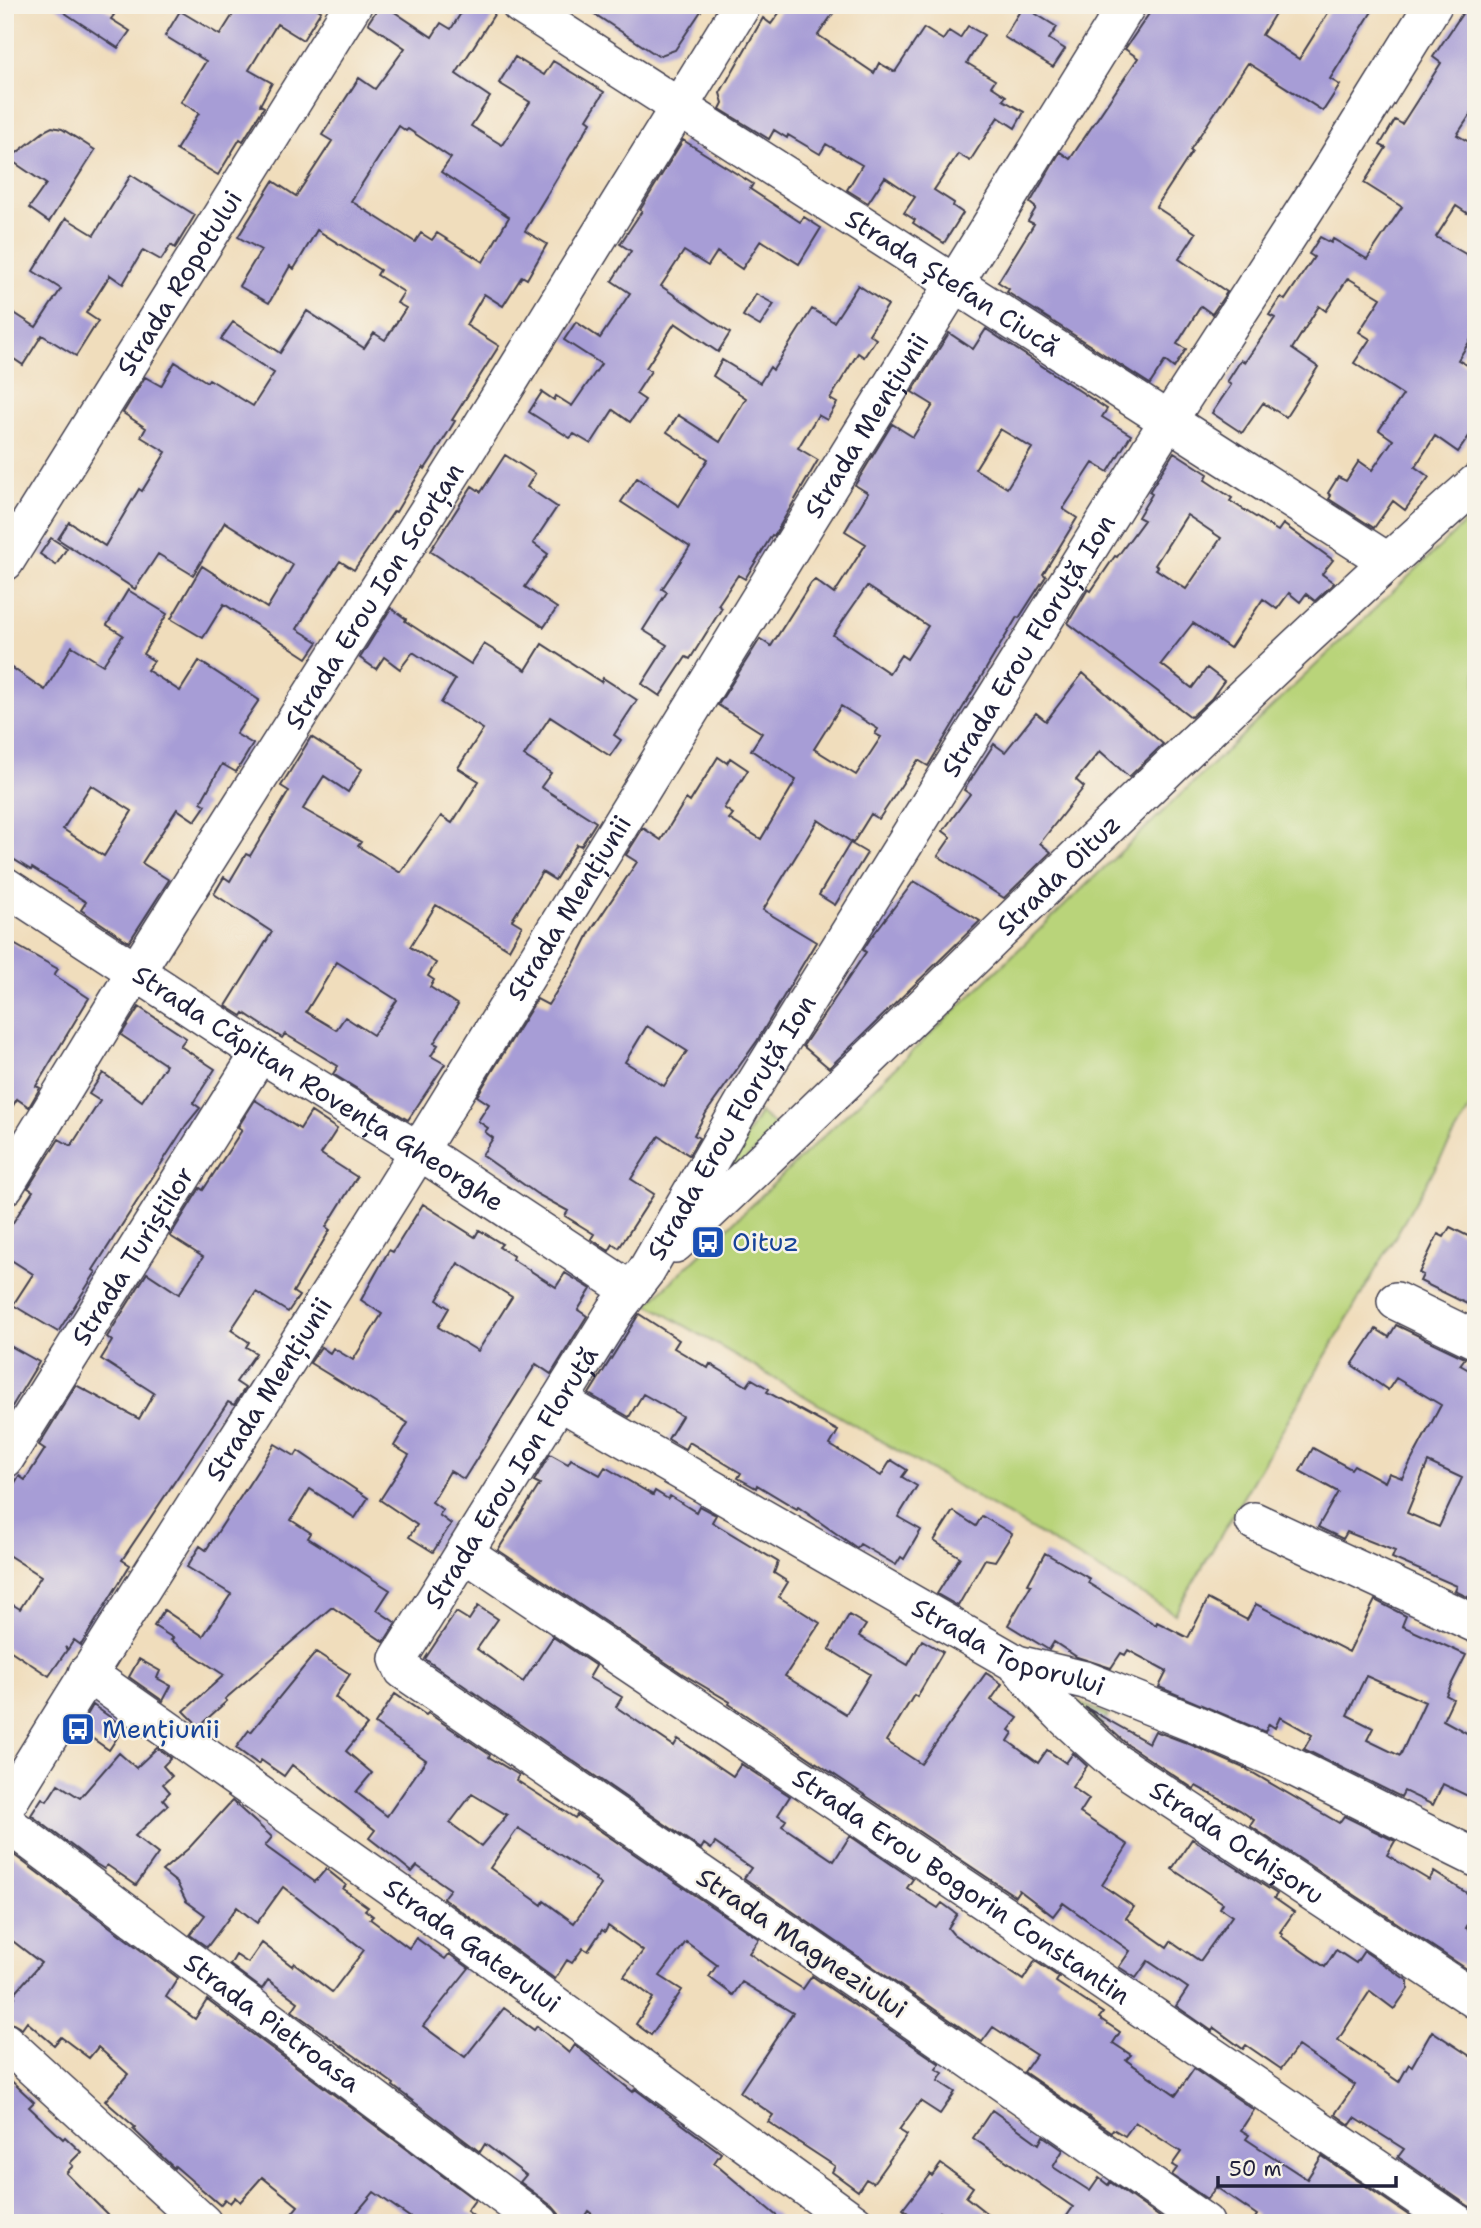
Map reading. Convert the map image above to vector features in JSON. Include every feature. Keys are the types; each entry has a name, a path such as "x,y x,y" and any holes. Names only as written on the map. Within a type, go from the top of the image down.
{"street":[{"name":"Strada Ropotului","path":"5,562 352,5"},
{"name":"Strada Ștefan Ciucă","path":"520,5 1387,561"},
{"name":"Strada Erou Ion Scorțan","path":"5,1186 742,5"},
{"name":"Strada Mențiunii","path":"5,1808 418,1152 1127,5"},
{"name":"Strada Erou Floruță Ion","path":"638,1281 754,1086 1168,421 1330,172 1433,5"},
{"name":"Strada Oituz","path":"638,1281 1387,561 1476,483"},
{"name":"Strada Căpitan Rovența Gheorghe","path":"5,886 260,1053 418,1152 638,1281"},
{"name":"Strada Turiștilor","path":"5,1459 260,1053"},
{"name":"Strada Erou Ion Floruță","path":"399,1665 399,1656 615,1311 638,1281"},
{"path":"1396,1301 1476,1340"},
{"name":"Strada Toporului","path":"559,1401 1017,1664 1085,1680 1195,1724 1283,1762 1476,1858"},
{"path":"1254,1521 1476,1624"},
{"name":"Strada Erou Bogorin Constantin","path":"465,1553 1002,1913 1457,2223"},
{"name":"Strada Ochișoru","path":"1017,1664 1063,1718 1115,1762 1476,2000"},
{"name":"Strada Magneziului","path":"399,1665 1205,2223"},
{"name":"Strada Gaterului","path":"88,1673 445,1925 855,2223"},
{"name":"Strada Pietroasa","path":"5,1822 540,2223"},
{"path":"5,2042 203,2223"}],"green space":[{"path":"1476,512 1476,1098 1175,1614 648,1304"},
{"path":"760,1113 780,1129 731,1173 728,1168"},
{"path":"1074,1700 1108,1715 1097,1736 1068,1712"}],"building":[{"path":"53,5 99,5 114,15 111,19 130,31 118,48"},
{"path":"239,5 311,5 321,11 303,40 277,24 249,70 272,83 260,105 264,107 218,175 176,150 199,113 181,102 206,61 165,36 180,11 220,35"},
{"path":"380,5 384,5 432,37 441,23 451,29 466,5 483,5 495,13 456,74 490,97 471,126 502,145 530,102 499,83 515,57 544,75 553,61 604,92 587,119 591,122 525,231 547,244 527,279 522,276 503,306 484,294 466,325 499,346 452,420 455,421 425,469 423,467 396,512 394,511 354,570 340,561 314,600 297,629 318,642 307,658 224,604 203,638 171,619 202,566 267,608 293,565 225,522 193,575 158,554 135,589 58,539 69,522 105,546 139,489 142,491 166,452 141,437 146,428 123,413 145,377 161,386 175,362 253,406 274,373 221,339 233,322 280,353 307,311 364,348 374,333 385,340 406,308 397,303 404,292 377,275 380,270 317,230 294,269 290,266 269,303 239,286 261,250 238,237 273,181 296,196 332,141 322,135 359,78 375,89 405,48 368,23","holes":["399,126 406,131 408,129 451,158 441,172 509,217 483,262 437,233 432,240 421,233 415,242 351,201"]},
{"path":"581,5 705,5 675,50 658,56"},
{"path":"785,5 839,5 818,35 874,73 879,63 895,72 924,28 943,40 949,31 960,38 968,26 984,35 967,63 995,80 991,86 1006,96 1003,100 1024,112 1015,128 998,117 970,161 958,154 934,190 954,203 953,206 963,213 944,243 913,223 915,220 904,213 915,197 885,177 868,203 847,190 862,165 826,144 820,154 774,130 769,139 720,109 723,103 720,93 763,18 771,24"},
{"path":"1155,5 1280,5 1262,35 1299,59 1333,5 1376,5 1330,79 1340,85 1323,111 1248,63 1156,207 1196,233 1179,259 1227,292 1212,314 1201,306 1177,344 1186,349 1174,368 1165,361 1150,384 1007,292 1009,289 998,282 1034,224 1028,221 1036,208 1030,203 1060,152 1070,159 1138,58 1125,49"},
{"path":"1468,5 1476,5 1476,106 1457,135 1476,146 1476,219 1456,206 1436,237 1476,260 1476,331 1458,360 1476,370 1476,426 1458,452 1435,436 1415,467 1429,477 1405,510 1393,501 1374,528 1329,499 1331,496 1328,493 1338,477 1346,481 1359,461 1372,470 1393,440 1379,430 1403,395 1354,363 1370,339 1359,332 1381,298 1348,278 1326,311 1319,306 1292,349 1318,367 1286,417 1263,403 1242,433 1212,413 1231,385 1227,382 1241,360 1245,362 1275,318 1269,315 1281,297 1285,300 1314,257 1309,254 1320,237 1331,243 1333,239 1367,259 1402,207 1364,183 1386,148 1380,145 1395,120 1402,124 1441,63 1433,57"},
{"path":"1023,6 1057,27 1049,39 1065,49 1053,67 1004,37"},
{"path":"52,127 62,129 95,150 49,222 29,208 46,184 9,159"},
{"path":"683,140 753,184 750,189 800,222 804,217 821,228 799,264 761,240 742,269 717,252 708,266 684,251 661,286 730,333 718,352 675,323 646,368 651,371 636,394 645,400 630,422 613,410 591,444 574,434 570,438 529,412 542,392 554,400 556,396 572,406 601,364 564,340 576,322 600,338 630,293 612,281 631,251 620,244"},
{"path":"131,175 195,215 175,248 171,245 161,260 143,250 123,284 110,275 86,313 98,321 76,356 42,335 23,365 5,353 5,307 36,327 61,289 33,271 66,218 94,235"},
{"path":"858,285 888,305 869,334 876,339 864,357 858,353 830,399 837,403 827,420 818,415 798,448 818,460 774,536 772,535 745,579 738,575 718,605 722,608 690,659 686,657 660,696 642,684 667,645 643,630 667,592 662,589 690,547 621,502 637,478 679,506 708,459 667,432 678,415 720,442 746,398 713,376 722,360 760,383 770,367 773,370 812,309 834,322"},
{"path":"756,294 774,304 760,326 743,316"},
{"path":"986,329 1107,409 1102,417 1131,435 1108,472 1093,463 1063,509 1077,518 1043,574 1046,576 1019,618 1017,617 928,766 918,760 879,819 871,814 853,843 818,820 763,910 816,942 757,1041 706,1113 694,1135 699,1138 689,1155 659,1136 631,1179 654,1194 619,1248 613,1244 609,1251 591,1239 594,1234 565,1216 568,1211 537,1194 482,1155 493,1138 485,1132 488,1128 478,1121 489,1104 477,1096 537,999 548,1005 590,932 637,862 626,855 643,828 661,840 686,799 690,802 718,757 727,763 730,758 748,770 724,808 733,814 729,819 761,839 796,780 751,750 762,733 718,705 760,639 771,646 811,583 815,580 834,594 866,544 845,531 868,493 855,485 892,424 913,437 933,405 912,392 949,333 973,349","holes":["1000,429 1032,448 1007,488 975,469","867,586 928,626 907,659 901,655 889,673 833,635","841,706 878,729 875,734 881,737 856,775 814,749","647,1026 687,1051 664,1086 625,1062"]},
{"path":"1174,452 1208,474 1205,480 1232,498 1230,501 1278,531 1283,524 1333,560 1322,574 1334,583 1315,601 1306,594 1300,602 1289,593 1277,609 1263,599 1230,648 1193,623 1161,664 1192,688 1207,668 1224,681 1211,699 1191,717 1068,623 1088,589 1091,591 1144,520 1138,517 1152,494 1149,492","holes":["1187,515 1221,538 1186,589 1156,569 1158,567 1155,565"]},
{"path":"505,455 535,474 527,487 557,507 533,543 548,554 525,587 557,608 544,627 430,551 472,486 481,492"},
{"path":"51,538 67,548 56,565 40,554"},
{"path":"128,590 167,614 143,654 154,661 147,670 180,691 199,661 259,700 236,734 253,744 236,772 222,764 201,802 206,805 195,821 177,809 142,863 169,880 129,942 81,910 86,902 5,854 5,663 45,690 72,646 103,665 123,635 107,625","holes":["91,785 132,811 104,856 63,829"]},
{"path":"391,608 406,619 405,621 471,664 484,644 526,670 542,644 601,682 603,678 637,700 614,735 621,740 610,756 550,717 524,756 551,773 541,787 596,822 581,846 577,844 555,880 542,872 512,920 522,926 509,949 436,905 410,947 436,963 428,976 434,980 430,987 458,1005 434,1043 438,1045 431,1056 445,1064 408,1120 333,1074 338,1066 285,1034 282,1038 244,1013 242,1016 226,1006 272,932 214,894 224,877 230,881 246,854 250,856 289,791 281,786 311,737 362,769 348,792 324,776 303,809 361,842 358,846 399,872 441,816 452,823 479,781 458,768 483,729 441,703 455,680 413,652 400,669 384,657 376,669 360,658","holes":["337,962 397,1000 373,1035 345,1017 336,1030 306,1012"]},
{"path":"1083,673 1163,744 1129,777 1100,751 1076,780 1084,787 1040,843 1051,852 1004,898 938,856 951,837 943,831 970,794 964,790 994,744 1005,752 1036,713 1046,721"},
{"path":"850,843 867,853 835,905 819,895"},
{"path":"914,881 980,921 829,1068 803,1046 866,952 863,950 870,939"},
{"path":"5,939 58,969 54,975 89,998 36,1086 40,1088 29,1107 17,1099 5,1119"},
{"path":"139,1007 186,1038 180,1046 215,1069 193,1103 200,1108 186,1125 93,1270 96,1272 58,1332 13,1305 33,1274 5,1256 5,1235 33,1191 28,1188 59,1139 71,1146 100,1101 89,1094 103,1073 142,1101 166,1065 121,1035"},
{"path":"255,1100 300,1129 311,1112 337,1129 321,1154 357,1177 326,1227 330,1230 293,1292 299,1296 288,1312 256,1292 231,1330 249,1342 246,1347 256,1353 236,1382 245,1388 234,1405 228,1402 122,1560 130,1565 81,1645 74,1640 68,1649 65,1647 67,1650 49,1676 5,1647 5,1600 20,1609 41,1576 5,1553 5,1499 19,1476 25,1480 45,1449 39,1445 76,1385 139,1419 154,1393 101,1359 112,1341 107,1337 147,1273 179,1294 203,1257 170,1236 200,1188 203,1190 242,1130 238,1127"},
{"path":"423,1204 475,1237 479,1230 502,1244 499,1247 513,1256 512,1259 556,1287 565,1273 591,1289 578,1310 587,1316 551,1374 536,1364 464,1479 450,1471 432,1502 443,1510 439,1515 451,1524 433,1552 409,1537 417,1525 380,1500 409,1455 394,1446 408,1423 310,1363 321,1347 330,1353 333,1348 353,1360 382,1314 361,1300 389,1250 393,1252","holes":["458,1263 512,1297 478,1351 438,1327 449,1308 437,1300"]},
{"path":"1450,1227 1476,1240 1476,1290 1469,1305 1420,1281 1423,1275 1419,1273 1438,1234 1444,1237"},
{"path":"639,1314 679,1340 674,1348 708,1368 710,1364 747,1386 752,1379 769,1389 767,1392 838,1431 830,1445 881,1476 891,1460 907,1470 902,1477 917,1486 898,1517 921,1530 904,1559 901,1557 896,1565 860,1544 857,1548 798,1507 797,1509 757,1485 756,1488 738,1478 741,1473 689,1442 685,1449 668,1439 682,1416 643,1394 629,1417 589,1394"},
{"path":"1396,1325 1465,1358 1460,1365 1476,1374 1476,1601 1455,1591 1457,1586 1392,1558 1395,1551 1347,1532 1343,1539 1318,1527 1338,1492 1300,1471 1313,1448 1351,1469 1354,1465 1385,1482 1389,1473 1402,1478 1441,1405 1396,1378 1388,1390 1352,1365 1376,1329 1389,1337","holes":["1428,1462 1462,1478 1439,1527 1407,1513"]},
{"path":"5,1343 39,1362 5,1418"},
{"path":"275,1444 295,1456 298,1451 368,1498 355,1518 310,1489 291,1520 311,1533 308,1538 390,1590 377,1610 396,1623 384,1642 332,1607 225,1699 227,1701 199,1726 184,1711 224,1675 154,1626 164,1610 203,1636 231,1594 187,1567 200,1546 206,1550"},
{"path":"550,1454 568,1464 571,1459 600,1475 605,1467 653,1495 655,1491 668,1499 670,1496 696,1512 699,1506 716,1515 712,1522 778,1562 774,1573 788,1582 779,1597 820,1623 785,1676 846,1714 870,1674 829,1649 849,1615 866,1625 859,1636 908,1665 922,1640 943,1652 917,1697 914,1695 886,1741 921,1764 986,1673 1002,1684 991,1700 1018,1718 1009,1730 1013,1733 1008,1741 1038,1763 1047,1750 1066,1763 1073,1753 1087,1766 1072,1787 1089,1799 1080,1813 1128,1845 1102,1885 1134,1907 1126,1918 1167,1947 1171,1941 1200,1961 1232,1916 1220,1908 1223,1903 1172,1869 1192,1839 1277,1894 1274,1898 1294,1912 1280,1932 1283,1934 1281,1936 1325,1967 1336,1950 1356,1963 1364,1951 1408,1981 1408,1989 1394,2009 1370,1991 1338,2040 1399,2082 1409,2064 1412,2066 1432,2031 1476,2060 1476,2204 1470,2207 1398,2157 1404,2149 1355,2118 1350,2125 1335,2114 1355,2085 1298,2046 1281,2069 1246,2045 1243,2049 1214,2028 1212,2031 1176,2006 1188,1988 1148,1961 1136,1978 1119,1967 1130,1951 1063,1903 1053,1916 1019,1890 1015,1896 729,1704 730,1702 683,1674 498,1550 540,1484 534,1481"},
{"path":"953,1511 976,1526 982,1516 1012,1534 995,1561 985,1559 958,1606 937,1594 960,1557 934,1541"},
{"path":"1045,1553 1090,1579 1088,1583 1156,1625 1157,1622 1188,1638 1208,1599 1247,1620 1256,1604 1349,1652 1375,1600 1406,1616 1402,1626 1466,1655 1446,1695 1453,1699 1443,1720 1476,1738 1476,1800 1443,1784 1433,1805 1404,1791 1401,1797 1304,1749 1312,1735 1280,1717 1275,1728 1269,1724 1265,1732 1159,1687 1167,1671 1128,1650 1125,1655 1121,1653 1111,1668 1077,1657 1054,1642 1049,1650 1008,1625 1031,1585 1028,1584","holes":["1366,1676 1425,1702 1400,1756 1367,1740 1373,1728 1347,1715"]},
{"path":"478,1606 498,1619 477,1649 523,1682 553,1637 596,1666 589,1678 622,1697 616,1707 674,1746 678,1739 733,1776 741,1764 790,1796 778,1815 786,1820 782,1826 834,1861 850,1836 913,1879 907,1888 938,1908 942,1903 957,1914 948,1928 953,1934 1023,1980 1035,1961 1059,1977 1056,1982 1103,2013 1099,2018 1120,2032 1113,2043 1131,2055 1126,2060 1176,2095 1194,2069 1254,2110 1241,2130 1249,2135 1246,2139 1307,2179 1322,2156 1417,2221 1252,2223 1257,2215 1216,2187 1207,2199 1172,2175 1177,2168 1172,2165 1181,2152 1135,2122 1125,2136 1113,2129 1111,2132 1024,2072 1036,2055 993,2027 982,2042 744,1878 751,1868 715,1843 711,1849 704,1844 701,1849 425,1659 456,1612 469,1620"},
{"path":"316,1652 350,1674 335,1697 367,1725 346,1751 372,1773 356,1792 387,1816 426,1760 375,1724 395,1694 426,1715 428,1713 519,1775 516,1780 575,1818 577,1815 759,1939 749,1953 767,1966 803,1989 812,1976 940,2064 936,2069 943,2073 938,2081 955,2092 940,2114 920,2101 899,2130 907,2135 873,2183 866,2179 858,2191 832,2172 835,2166 768,2122 773,2115 740,2092 793,2013 742,1982 733,1995 709,1977 717,1965 686,1942 660,1976 682,1990 651,2035 636,2024 653,1998 624,1976 643,1951 608,1926 605,1932 602,1930 588,1951 583,1948 572,1963 567,1960 555,1979 443,1898 450,1889 417,1866 412,1872 369,1838 375,1830 292,1765 284,1776 261,1760 258,1764 236,1748 249,1730 251,1732","holes":["472,1794 507,1815 481,1846 450,1823","518,1828 596,1878 601,1885 574,1923 544,1901 542,1905 490,1868"]},
{"path":"139,1659 160,1671 157,1678 171,1686 163,1701 129,1677"},
{"path":"93,1705 124,1727 109,1750 79,1729"},
{"path":"1085,1707 1149,1743 1155,1731 1187,1743 1246,1769 1339,1823 1344,1816 1395,1841 1387,1855 1429,1880 1434,1872 1476,1899 1476,1910 1466,1928 1476,1933 1476,1975 1250,1826 1254,1820 1240,1810 1196,1786 1194,1789 1128,1745"},
{"path":"157,1748 171,1758 163,1766 172,1776 163,1784 170,1792 163,1799 168,1805 135,1836 158,1854 136,1885 107,1865 104,1869 96,1864 31,1815 42,1798 47,1801 58,1784 80,1798 119,1753 136,1768"},
{"path":"232,1801 272,1837 265,1846 315,1882 326,1869 346,1885 343,1889 368,1907 365,1910 373,1916 370,1919 409,1948 416,1938 445,1959 449,1954 469,1968 423,2026 465,2057 504,2008 534,2030 537,2026 569,2053 575,2045 633,2092 635,2089 721,2153 714,2163 785,2223 604,2223 588,2211 580,2223 561,2223 559,2214 553,2207 520,2182 526,2175 485,2144 480,2152 393,2086 394,2084 292,2011 298,2002 268,1980 262,1989 230,1965 236,1955 248,1963 262,1943 332,1992 364,1950 283,1887 257,1923 237,1907 207,1947 190,1935 205,1915 186,1901 177,1883 162,1871 189,1848"},
{"path":"10,1852 178,1978 166,1997 195,2019 207,2000 475,2200 467,2211 482,2223 418,2223 374,2192 348,2223 284,2223 298,2206 262,2177 240,2202 235,2197 230,2203 225,2199 220,2205 175,2166 174,2168 133,2129 135,2127 105,2101 128,2074 98,2047 89,2058 61,2037 54,2045 27,2022 22,2029 5,2022 5,2008 41,1963 5,1935 5,1859"},
{"path":"5,2075 34,2102 29,2107 81,2152 70,2163 73,2166 66,2173 116,2223 5,2223"},
{"path":"992,2110 1039,2144 1043,2136 1063,2150 1053,2167 1090,2191 1099,2178 1108,2185 1110,2182 1168,2223 1062,2223 1073,2207 973,2138"},
{"path":"941,2164 973,2187 966,2197 999,2223 954,2223 940,2212 931,2223 920,2223 903,2209"}],"place":[{"name":"Oituz","path":"708,1242"},
{"name":"Mențiunii","path":"78,1729"}]}
